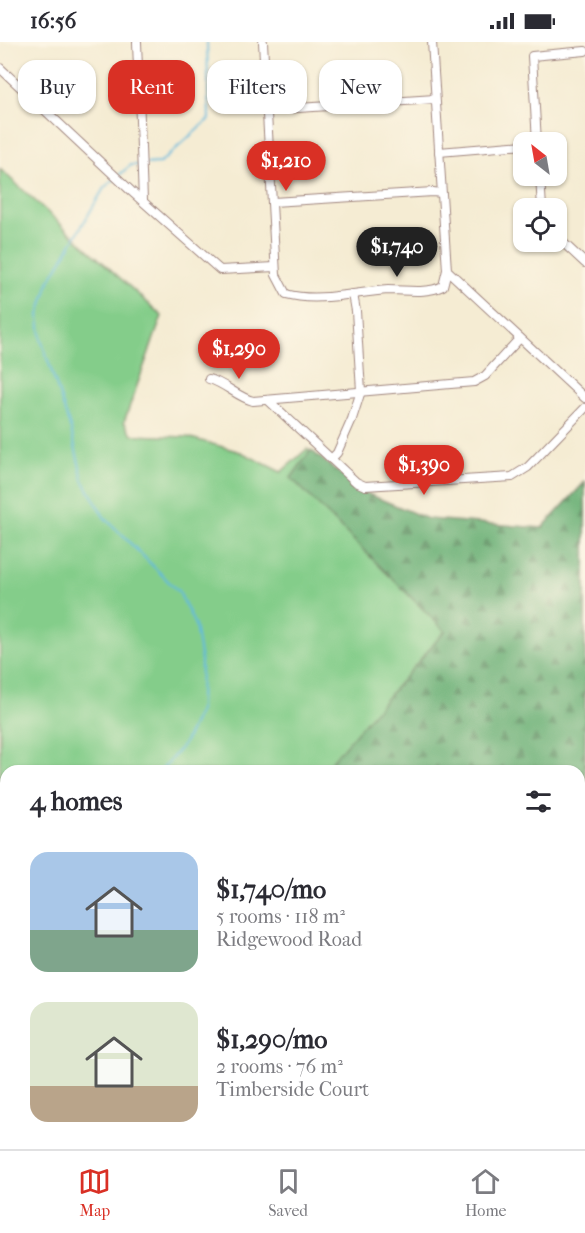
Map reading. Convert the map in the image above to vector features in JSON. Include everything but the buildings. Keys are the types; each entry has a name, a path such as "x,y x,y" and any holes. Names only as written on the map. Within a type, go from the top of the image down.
{"street":[{"path":"137,42 143,200"},
{"path":"263,42 264,60"},
{"path":"268,114 275,267 276,275 286,294 298,297 387,290 436,289 443,286 447,270 432,42"},
{"path":"536,132 532,56 585,51"},
{"path":"0,68 131,191 220,270 275,267"},
{"path":"307,107 435,99"},
{"path":"439,152 513,146"},
{"path":"273,202 441,193"},
{"path":"567,246 585,263"},
{"path":"447,270 585,398"},
{"path":"331,459 337,453 352,419 361,391 353,294"},
{"path":"209,379 244,398 268,400 474,382 485,376 520,338"},
{"path":"268,400 356,482 365,486 512,477 528,467 585,408"}],"green space":[{"path":"0,169 162,316 124,422 132,435 187,437 241,452 281,472 307,449 482,608 332,765 0,765"},
{"path":"311,450 361,491 428,519 542,528 585,482 585,765 328,765 445,631 291,478"}],"waterway":[{"path":"144,164 160,163 209,119 207,42"},
{"path":"138,165 131,165 104,188 49,282 39,315 41,339 71,430 83,480 104,517 179,592 195,625 201,661 200,710 184,744 166,765"}]}
